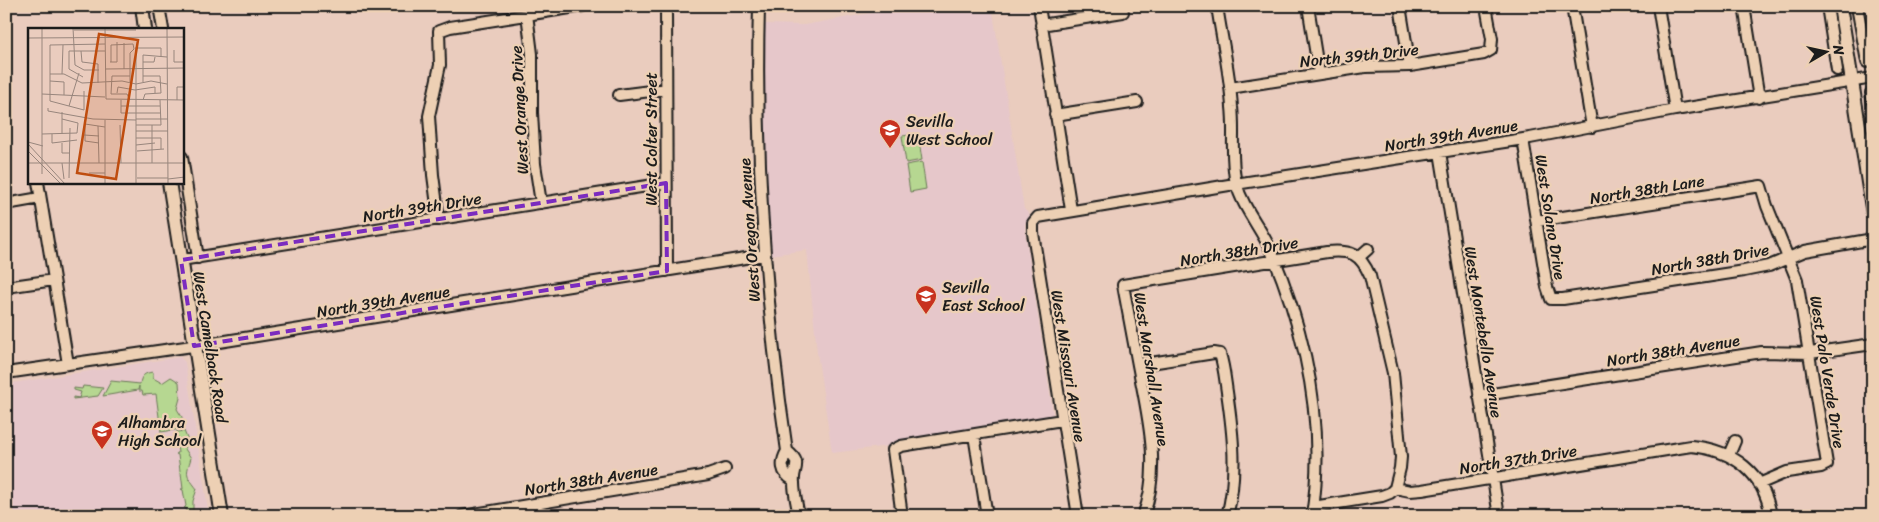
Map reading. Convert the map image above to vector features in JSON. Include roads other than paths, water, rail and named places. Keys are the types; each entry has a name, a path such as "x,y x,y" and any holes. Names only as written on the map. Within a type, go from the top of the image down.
{"main road":[{"path":"142,6 145,28"},
{"path":"1840,6 1873,214"},
{"name":"West Camelback Road","path":"169,184 222,516"}],"street":[{"path":"159,6 162,28"},
{"path":"439,220 433,175 429,116 430,102 440,65 439,31 450,27 583,6"},
{"name":"West Colter Street","path":"666,6 667,271"},
{"name":"West Oregon Avenue","path":"759,6 757,100 764,255 787,451 782,467 788,477 793,480"},
{"path":"1038,6 1071,210"},
{"path":"1217,6 1233,114 1232,148 1236,183 1244,205 1275,261 1296,320 1313,392 1316,421 1312,511"},
{"path":"1308,6 1319,74"},
{"path":"1400,6 1410,66"},
{"name":"North 39th Drive","path":"1230,88 1365,67 1410,66 1484,54 1491,50 1492,39 1486,6"},
{"path":"1572,6 1592,127"},
{"path":"1658,6 1674,110"},
{"path":"1744,6 1759,98"},
{"path":"1827,6 1837,70"},
{"path":"1858,6 1867,62"},
{"path":"1042,25 1123,12"},
{"name":"West Orange Drive","path":"527,14 532,54 532,113 535,164 541,203"},
{"name":"North 39th Avenue","path":"1034,220 1042,215 1071,210 1523,139 1674,110 1759,98 1873,78"},
{"path":"619,94 666,88"},
{"path":"1055,115 1137,102"},
{"name":"West Solano Drive","path":"1523,139 1547,287 1551,299"},
{"name":"West Montebello Avenue","path":"1440,152 1499,516"},
{"name":"West Camelback Road","path":"184,170 198,258"},
{"name":"North 39th Drive","path":"181,260 666,183"},
{"path":"38,184 68,364"},
{"name":"North 38th Lane","path":"1536,221 1761,186"},
{"name":"West Palo Verde Drive","path":"1759,484 1787,472 1821,467 1826,464 1798,280 1761,186"},
{"path":"6,204 40,198"},
{"name":"West Missouri Avenue","path":"1034,220 1033,232 1078,516"},
{"name":"North 38th Drive","path":"1551,299 1563,299 1744,271 1769,266 1805,251 1873,239"},
{"path":"1368,249 1359,257 1366,265 1370,276 1393,373 1401,456 1395,488"},
{"name":"North 38th Drive","path":"1123,285 1344,251 1359,257"},
{"name":"North 39th Avenue","path":"6,373 194,346 764,255"},
{"path":"6,287 54,280"},
{"name":"West Marshall Avenue","path":"1123,285 1151,439 1149,490 1143,516"},
{"name":"North 38th Avenue","path":"1479,396 1762,352 1810,353 1873,344"},
{"path":"1138,365 1214,352 1220,354 1233,443 1232,488 1227,516"},
{"path":"902,516 893,450 901,446 1062,420"},
{"path":"974,435 987,516"},
{"path":"1729,454 1735,441"},
{"name":"North 37th Drive","path":"1312,511 1382,496 1390,493 1395,488 1410,491 1422,490 1691,446 1708,448 1729,454 1747,468 1759,484"},
{"name":"West Oregon Avenue","path":"787,451 796,460 797,469 793,480 799,516"},
{"name":"North 38th Avenue","path":"463,516 708,475 725,468"},
{"path":"1759,484 1770,505 1771,516"}],"place":[{"name":"Sevilla West School","path":"890,149"},
{"name":"Sevilla East School","path":"926,315"},
{"name":"Alhambra High School","path":"102,450"}]}
